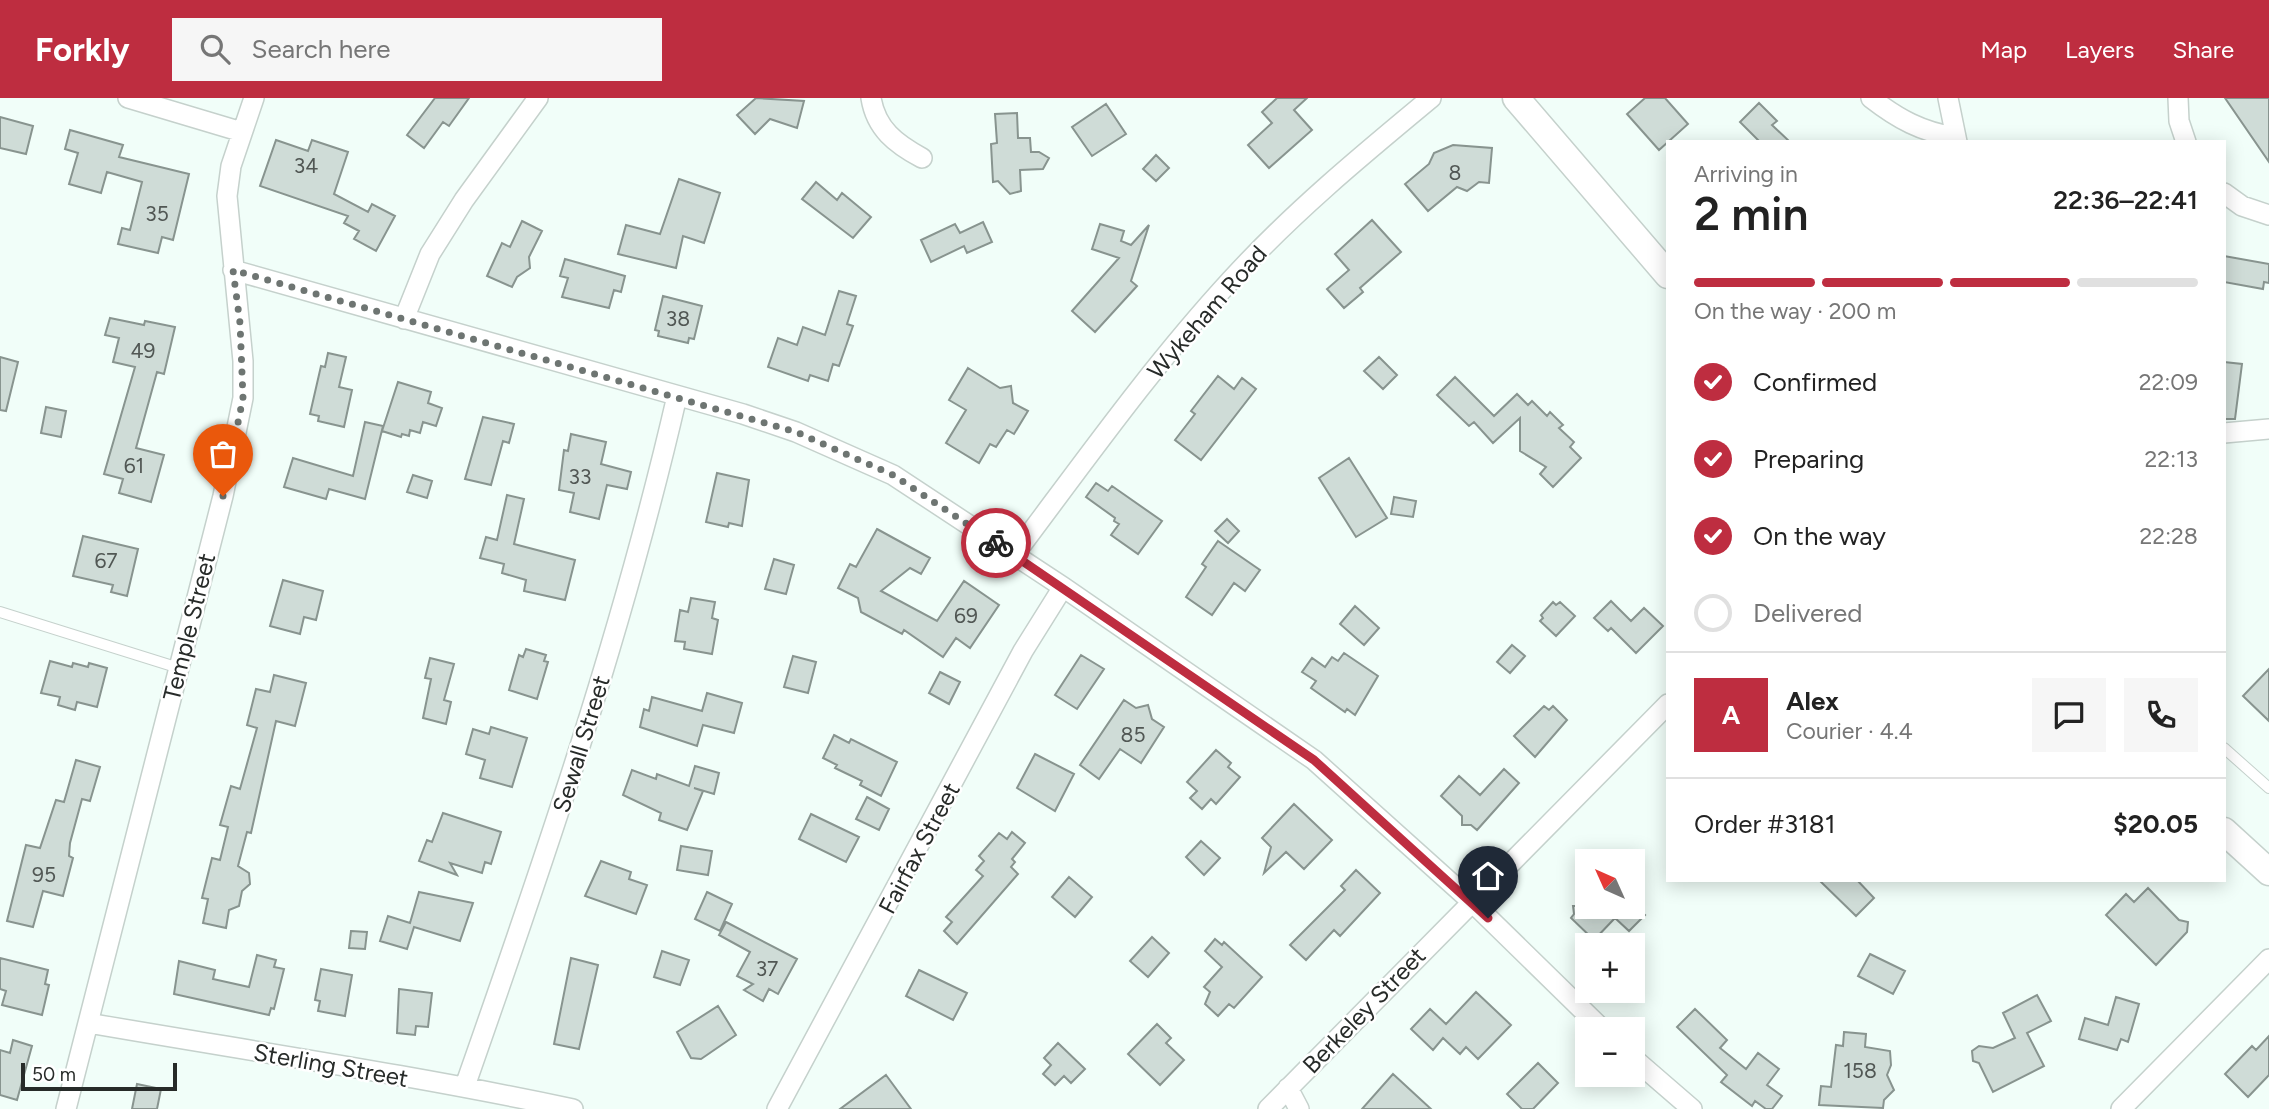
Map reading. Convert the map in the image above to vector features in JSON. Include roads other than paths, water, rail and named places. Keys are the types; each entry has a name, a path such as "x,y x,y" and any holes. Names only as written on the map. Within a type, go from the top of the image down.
{"main road":[{"path":"1516,98 1666,273"},
{"path":"2226,833 2269,872"}],"street":[{"path":"128,98 242,132"},
{"name":"Temple Street","path":"66,1109 223,496 243,398 242,336 227,196 231,166 254,98"},
{"path":"404,319 430,254 464,200 538,98"},
{"path":"871,98 873,113 885,133 901,147 922,158"},
{"name":"Wykeham Road","path":"1014,555 1140,388 1230,281 1312,197 1431,98"},
{"path":"1871,98 1913,126 1956,139 1948,98"},
{"path":"2178,98 2179,121 2185,140"},
{"path":"2226,194 2242,206 2269,215"},
{"path":"233,270 796,432 893,475 1063,587 1314,760 1471,901 1590,1017"},
{"name":"Sewall Street","path":"465,1086 584,740 654,497 677,396"},
{"path":"2226,433 2269,429"},
{"name":"Fairfax Street","path":"777,1109 1023,651 1063,587"},
{"name":"Berkeley Street","path":"1268,1109 1666,706"},
{"path":"2132,1105 2269,959"},
{"name":"Sterling Street","path":"88,1023 465,1086 573,1109"},
{"path":"1645,1068 1692,1109"},
{"path":"1288,1088 1299,1109"}],"lane":[{"path":"0,612 179,668"},
{"path":"2226,750 2269,788"}]}
